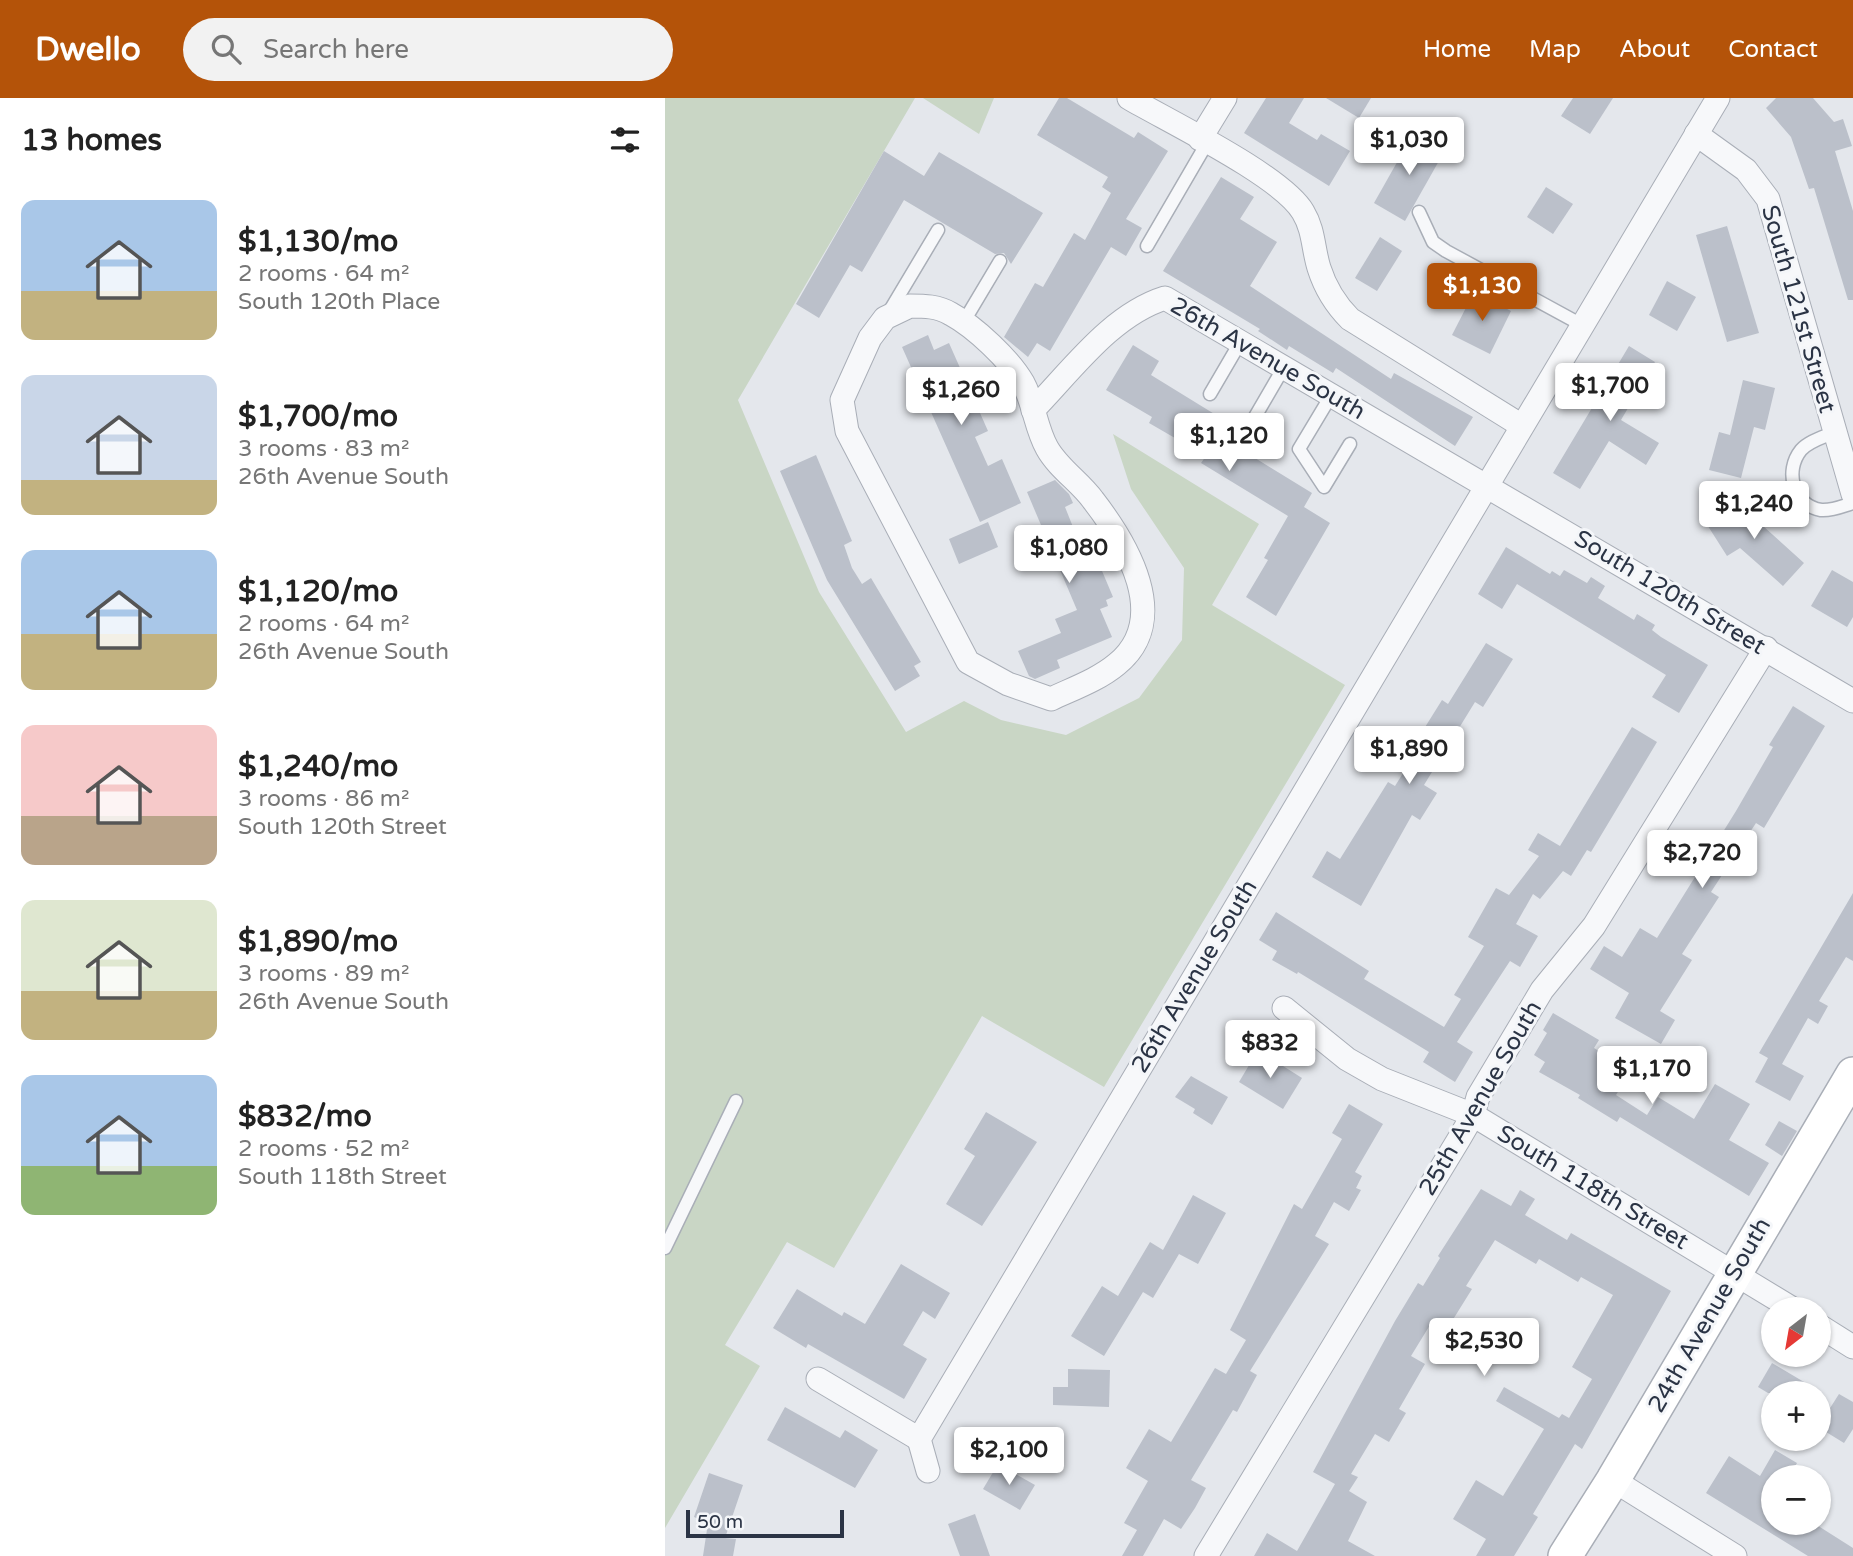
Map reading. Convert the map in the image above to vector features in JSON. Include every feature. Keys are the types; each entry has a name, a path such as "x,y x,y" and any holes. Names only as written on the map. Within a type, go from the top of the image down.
{"street":[{"path":"1129,98 1281,187 1296,202 1312,231 1319,268 1328,288 1350,319 1522,426"},
{"path":"1203,141 1225,98"},
{"name":"26th Avenue South","path":"919,1439 1718,98"},
{"name":"South 121st Street","path":"1696,134 1747,170 1768,199 1853,494"},
{"name":"26th Avenue South","path":"1033,410 1122,320 1146,304 1165,298 1487,484"},
{"path":"910,306 931,306 951,314 1004,357 1023,384 1047,449 1094,500 1136,566 1142,593 1143,617 1136,644 1116,665 1051,699 1008,684 968,662 847,431 842,400 870,338 885,318 910,306"},
{"name":"South 120th Street","path":"1487,484 1853,701"},
{"name":"25th Avenue South","path":"1206,1556 1473,1115 1478,1097 1542,990 1594,926 1766,649"},
{"name":"South 118th Street","path":"1284,1009 1347,1059 1382,1079 1473,1115 1774,1297"},
{"name":"24th Avenue South","path":"1565,1556 1613,1480 1853,1074"},
{"path":"1831,1333 1853,1347"},
{"path":"818,1379 919,1439 928,1471"},
{"path":"1613,1480 1735,1556"}],"lane":[{"path":"1147,246 1203,141"},
{"path":"1419,212 1433,242 1582,325"},
{"path":"885,318 938,230"},
{"path":"963,323 1000,261"},
{"path":"1210,394 1241,341"},
{"path":"1252,422 1285,367"},
{"path":"1332,394 1299,450 1324,487 1350,444"},
{"name":"South 121st Street","path":"1835,432 1802,449 1791,472 1792,483 1798,495 1808,504 1822,510 1853,503"},
{"path":"665,1248 736,1101"}],"green space":[{"path":"665,98 915,98 738,400 819,592 906,732 964,701 1001,720 1066,735 1139,698 1182,640 1184,568 1131,489 1113,434 1259,524 1212,605 1345,685 1104,1087 982,1016 834,1268 787,1242 725,1345 760,1366 665,1528"},
{"path":"923,98 994,98 979,134"}],"building":[{"path":"1059,98 1067,98 1134,138 1138,132 1168,151 1126,219 1142,228 1126,256 1111,247 1050,351 1037,343 1028,357 1004,337 1035,283 1043,287 1074,233 1085,240 1111,193 1102,187 1108,177 1037,135"},
{"path":"1266,98 1304,98 1289,123 1317,140 1321,134 1350,151 1329,186 1244,133"},
{"path":"1326,98 1371,98 1359,118"},
{"path":"1573,98 1613,98 1590,134 1561,116"},
{"path":"1776,98 1813,98 1834,122 1843,119 1852,146 1835,151 1853,211 1853,300 1848,300 1814,188 1809,189 1791,137 1766,108"},
{"path":"1413,134 1444,152 1405,221 1374,203"},
{"path":"884,151 924,176 939,152 1043,213 1011,264 1004,253 995,254 904,200 862,272 850,265 819,318 796,304"},
{"path":"1221,177 1254,197 1240,219 1277,242 1250,286 1391,379 1394,373 1473,417 1455,446 1336,368 1333,373 1289,346 1287,350 1258,331 1260,329 1163,271"},
{"path":"1546,187 1573,204 1553,234 1527,217"},
{"path":"1727,226 1759,333 1727,342 1696,235"},
{"path":"1380,237 1402,251 1377,291 1355,278"},
{"path":"1667,281 1696,297 1677,331 1649,315"},
{"path":"1474,292 1511,311 1490,354 1452,335"},
{"path":"928,335 934,350 949,343 988,431 975,437 988,466 1002,459 1021,503 980,522 902,347"},
{"path":"1133,345 1159,361 1151,375 1229,423 1221,437 1312,493 1304,507 1330,523 1276,616 1246,597 1268,560 1264,558 1288,516 1201,463 1206,456 1149,423 1152,417 1106,390"},
{"path":"1629,346 1655,362 1621,420 1659,443 1646,465 1609,441 1580,489 1553,473"},
{"path":"1743,380 1775,388 1765,430 1754,427 1741,478 1709,470 1719,432 1730,435"},
{"path":"816,455 852,541 844,545 852,568 862,584 871,578 921,662 914,666 920,676 895,691 827,580 780,471"},
{"path":"1055,480 1069,494 1073,503 1065,507 1077,537 1086,533 1113,597 1106,600 1108,606 1100,609 1112,637 1057,660 1060,668 1035,679 1029,676 1018,651 1061,633 1055,619 1077,610 1027,492"},
{"path":"1744,498 1763,526 1804,563 1783,586 1740,548 1727,556 1706,523"},
{"path":"988,522 998,547 959,564 949,539"},
{"path":"1506,547 1550,574 1552,571 1560,576 1564,570 1587,583 1591,577 1605,586 1598,598 1634,620 1637,614 1655,625 1652,630 1661,637 1708,665 1679,713 1652,697 1666,675 1517,584 1502,609 1478,594"},
{"path":"1832,570 1853,582 1853,617 1847,627 1811,606"},
{"path":"1486,643 1513,659 1483,707 1475,702 1424,785 1437,793 1420,820 1412,815 1361,906 1312,877 1327,851 1340,859 1388,782 1395,786 1417,751 1412,748 1442,700 1448,704"},
{"path":"1793,706 1825,726 1764,828 1756,823 1711,892 1719,897 1682,954 1692,960 1660,1011 1675,1020 1661,1044 1615,1018 1629,993 1590,969 1604,946 1622,957 1640,928 1657,938 1736,811 1773,747 1769,745"},
{"path":"1632,727 1657,742 1591,852 1587,850 1571,876 1563,871 1540,899 1533,894 1516,924 1538,936 1520,967 1510,961 1457,1042 1473,1052 1455,1082 1423,1062 1429,1052 1298,972 1297,974 1272,960 1277,951 1259,940 1276,912 1369,971 1364,979 1444,1027 1461,999 1454,995 1484,946 1468,937 1496,888 1509,895 1539,856 1528,850 1538,833 1560,846"},
{"path":"1853,893 1853,961 1846,957 1819,1001 1828,1006 1818,1024 1808,1018 1782,1064 1804,1076 1790,1101 1755,1082 1768,1058 1759,1053"},
{"path":"1553,1013 1599,1040 1594,1048 1631,1071 1616,1095 1647,1115 1658,1097 1694,1119 1715,1084 1750,1104 1729,1140 1769,1163 1749,1196 1620,1117 1617,1122 1578,1098 1580,1095 1539,1072 1545,1062 1534,1055 1547,1033 1543,1030"},
{"path":"1258,1050 1302,1078 1283,1109 1239,1082"},
{"path":"1191,1076 1228,1097 1212,1125 1193,1113 1195,1109 1175,1097"},
{"path":"1349,1104 1383,1124 1355,1172 1362,1176 1356,1188 1361,1190 1349,1211 1334,1202 1315,1236 1329,1244 1250,1371 1257,1375 1237,1412 1233,1410 1191,1480 1206,1488 1195,1508 1181,1529 1164,1519 1143,1556 1122,1556 1137,1530 1124,1523 1148,1481 1126,1468 1149,1429 1171,1442 1215,1368 1226,1374 1246,1340 1230,1330 1294,1204 1302,1209 1342,1139 1332,1133"},
{"path":"986,1112 1037,1142 982,1226 946,1204 975,1156 964,1149"},
{"path":"1779,1121 1797,1131 1782,1156 1765,1145"},
{"path":"1481,1189 1511,1206 1520,1190 1535,1199 1525,1215 1567,1240 1571,1233 1671,1291 1582,1449 1575,1444 1533,1514 1538,1517 1514,1556 1476,1556 1486,1539 1453,1519 1476,1480 1503,1496 1544,1429 1496,1401 1504,1387 1559,1418 1562,1414 1569,1418 1592,1379 1572,1367 1613,1295 1581,1277 1578,1282 1539,1259 1536,1264 1495,1240 1466,1286 1472,1289 1444,1334 1430,1325 1411,1356 1425,1364 1399,1409 1406,1413 1389,1442 1375,1434 1351,1474 1358,1477 1349,1491 1367,1502 1348,1541 1375,1556 1254,1556 1267,1533 1297,1551 1335,1484 1313,1472 1395,1321 1418,1283 1423,1286 1440,1258 1438,1256"},
{"path":"1193,1195 1226,1213 1198,1264 1179,1254 1153,1298 1143,1292 1104,1356 1071,1336 1102,1286 1118,1296 1150,1242 1163,1250"},
{"path":"901,1264 950,1293 935,1319 923,1311 903,1345 927,1359 904,1399 808,1344 806,1348 773,1328 797,1289 842,1316 844,1312 865,1324"},
{"path":"1770,1367 1779,1367 1802,1381 1762,1381"},
{"path":"1068,1369 1110,1370 1109,1407 1053,1405 1053,1387 1068,1387"},
{"path":"1839,1394 1853,1402 1853,1429 1844,1443 1831,1435 1831,1407"},
{"path":"785,1407 840,1438 845,1430 878,1450 855,1488 767,1440"},
{"path":"1774,1451 1797,1463 1796,1465 1766,1465"},
{"path":"1729,1456 1760,1476 1761,1527 1706,1493"},
{"path":"998,1464 1035,1485 1020,1510 983,1489"},
{"path":"709,1473 743,1485 725,1538 736,1539 733,1556 703,1556 708,1523 694,1517"},
{"path":"975,1514 990,1556 960,1556 948,1524"},
{"path":"1831,1534 1853,1548 1853,1556 1808,1556 1774,1535"}]}
